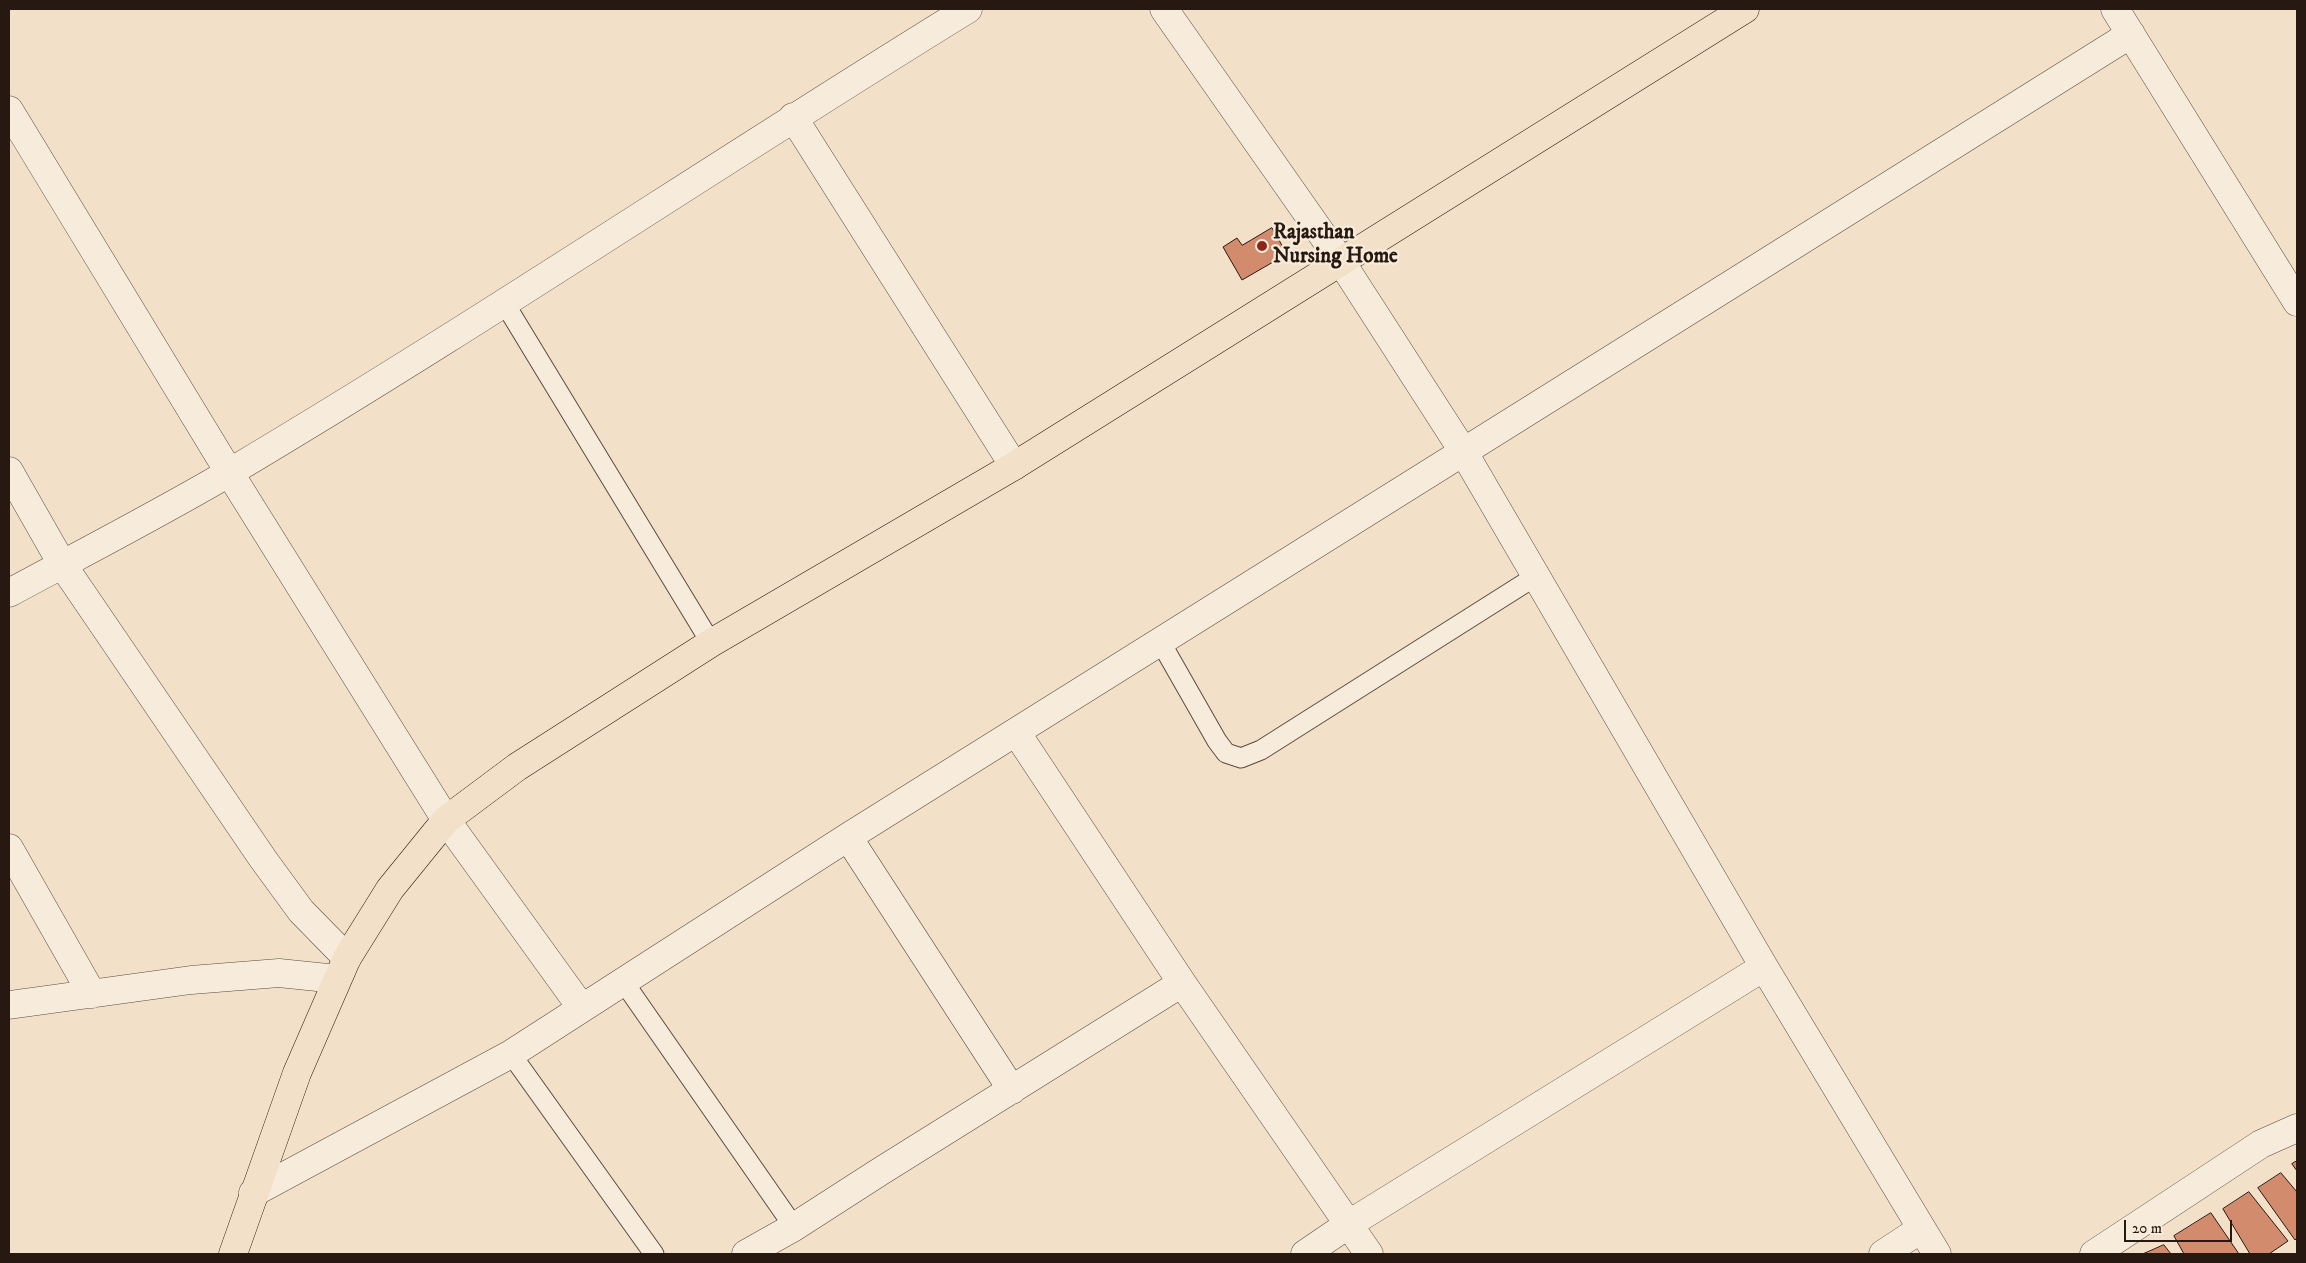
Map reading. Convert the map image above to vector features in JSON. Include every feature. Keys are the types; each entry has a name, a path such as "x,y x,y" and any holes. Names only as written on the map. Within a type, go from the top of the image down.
{"main road":[{"path":"233,1254 297,1072 342,968 390,889 446,820 517,768 711,643 1014,466 1340,260 1745,9"}],"street":[{"path":"9,593 230,472 506,304 793,117 968,9"},
{"path":"1164,9 1340,260 1463,450 1764,967 1937,1254"},
{"path":"2115,9 2297,302"},
{"path":"253,1193 511,1054 581,1007 848,837 1463,450 2131,34"},
{"path":"9,110 230,472 446,820 581,1007"},
{"path":"793,117 1014,466"},
{"path":"9,471 62,564 279,881 342,968"},
{"path":"1016,732 1182,983 1369,1254"},
{"path":"848,837 1012,1090"},
{"path":"9,848 92,994"},
{"path":"1305,1254 1349,1224 1764,967"},
{"path":"9,1005 192,980 342,968"},
{"path":"746,1254 794,1227 873,1175 1182,983"},
{"path":"2094,1254 2261,1144 2297,1128"},
{"path":"1883,1254 1922,1229"}],"lane":[{"path":"506,304 711,643"},
{"path":"1160,641 1217,741 1226,753 1241,758 1261,750 1536,576"},
{"path":"623,981 794,1227"},
{"path":"511,1054 654,1254"}],"building":[{"path":"1272,228 1287,254 1242,280 1223,247 1237,238 1242,245"},
{"path":"2297,1161 2297,1171 2292,1164"},
{"path":"2281,1173 2297,1192 2297,1238 2295,1240 2258,1188"},
{"path":"2249,1192 2288,1241 2269,1254 2250,1254 2223,1209"},
{"path":"2211,1213 2239,1254 2184,1254 2174,1236"},
{"path":"2164,1245 2171,1254 2143,1254"}],"place":[{"name":"Rajasthan Nursing Home","path":"1262,246"}]}
